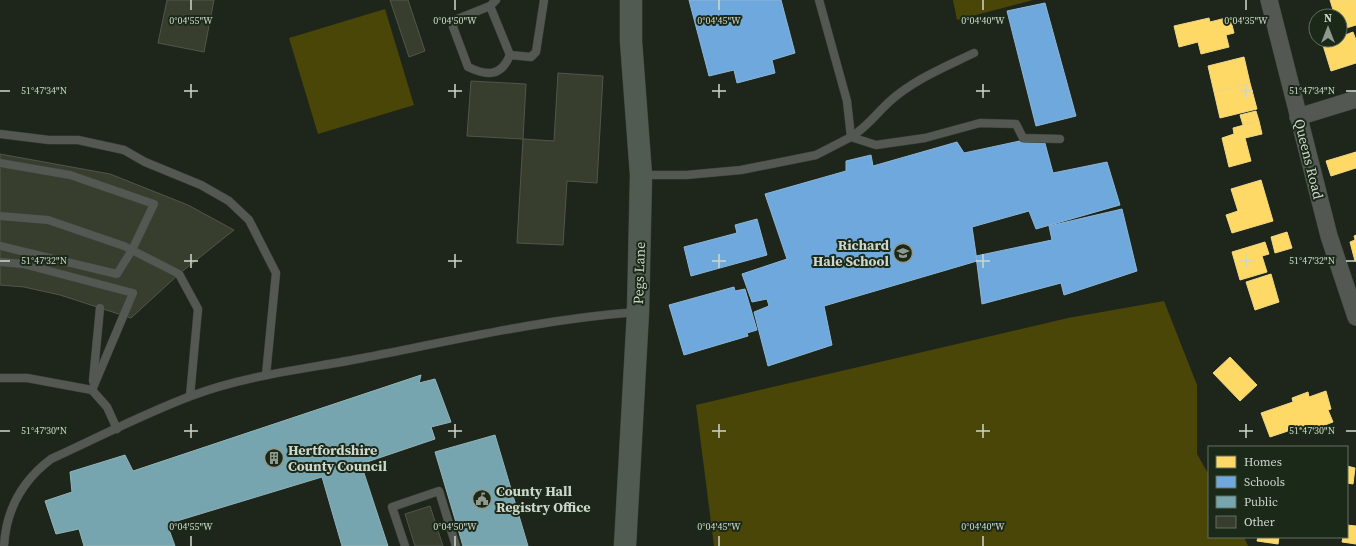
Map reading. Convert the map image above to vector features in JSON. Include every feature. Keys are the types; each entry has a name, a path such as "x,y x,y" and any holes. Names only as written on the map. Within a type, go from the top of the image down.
{"main road":[{"name":"Pegs Lane","path":"625,546 638,312 642,175 631,41 631,0"}],"street":[{"name":"Queens Road","path":"1269,0 1329,236 1356,317"},
{"path":"1298,117 1356,99"}],"lane":[{"path":"490,6 510,55 506,66 493,73 480,73 468,67 453,27 455,20 490,6 496,0"},
{"path":"510,55 531,57 536,52 544,0"},
{"path":"819,0 847,102 851,137"},
{"path":"642,175 686,175 741,170 816,155 865,128 889,102 928,75 974,53"},
{"path":"851,137 876,145 925,138 980,123 1016,124 1023,138 1060,139"},
{"path":"0,134 49,140 78,140 124,150 145,162 201,185 230,201 249,220 276,273 266,375"},
{"path":"0,163 70,175 154,204 132,250 116,274 0,246"},
{"path":"0,216 48,220 124,246 179,274 198,309 190,396"},
{"path":"0,262 23,264 133,293 92,390"},
{"path":"92,390 100,308"},
{"path":"4,546 7,522 13,504 23,486 37,470 51,459 190,396 266,375 328,365 542,322 638,312"},
{"path":"0,378 27,378 92,390 107,407 117,429"},
{"path":"405,546 392,506 438,491 456,546"}],"shaded area":[{"path":"953,0 1033,0 957,20"},
{"path":"385,9 414,105 318,134 289,38"},
{"path":"1164,301 1197,385 1197,454 1208,473 1208,538 1244,538 1248,546 714,546 696,405 1068,318"}],"building: Homes":[{"path":"1330,0 1356,0 1356,25 1348,28 1348,8 1332,8"},
{"path":"1230,17 1234,33 1226,35 1229,47 1201,54 1198,42 1179,47 1174,26 1209,18 1210,22"},
{"path":"1353,32 1356,40 1356,63 1331,71 1324,48 1348,48 1348,34"},
{"path":"1244,57 1250,83 1214,92 1208,66"},
{"path":"1250,83 1257,109 1220,118 1214,92"},
{"path":"1256,111 1259,121 1243,125 1240,115"},
{"path":"1259,121 1262,134 1245,138 1251,161 1229,167 1222,138 1234,134 1233,128"},
{"path":"1356,152 1356,168 1331,176 1326,161"},
{"path":"1261,180 1273,221 1232,233 1226,215 1238,211 1231,189"},
{"path":"1287,232 1292,248 1275,253 1271,237"},
{"path":"1356,235 1355,261 1350,242 1355,240 1354,236"},
{"path":"1265,242 1269,254 1262,256 1267,272 1240,280 1232,252"},
{"path":"1271,274 1279,302 1255,310 1246,282"},
{"path":"1230,357 1257,385 1240,401 1213,373"},
{"path":"1326,391 1331,409 1328,410 1333,422 1303,433 1300,427 1270,437 1261,413 1293,402 1292,398 1308,392 1309,397"},
{"path":"1348,466 1355,468 1353,484 1348,483"},
{"path":"1348,525 1356,526 1356,544 1342,542 1343,538 1348,538"},
{"path":"1258,538 1279,538 1278,544 1257,541"}],"building: Schools":[{"path":"689,0 781,0 795,53 772,60 775,73 737,83 734,70 709,76"},
{"path":"1045,3 1076,116 1036,126 1007,11"},
{"path":"1043,136 1053,173 1107,162 1120,205 1036,229 1029,211 972,227 977,261 824,306 832,345 768,366 754,312 769,306 767,299 752,302 742,274 787,259 765,194 846,171 846,161 871,155 873,166 957,142 964,153"},
{"path":"1122,209 1137,271 1064,295 1061,283 982,304 976,256 1052,240 1049,226"},
{"path":"757,219 767,255 691,276 684,247 737,233 735,225"},
{"path":"734,287 735,291 745,289 757,330 747,333 748,336 684,355 669,305"}],"building: Public":[{"name":"Hertfordshire County Council","path":"421,375 419,383 435,379 451,422 431,427 435,439 361,464 388,546 342,546 322,477 167,524 175,546 84,546 79,529 56,534 45,501 72,492 70,472 125,455 133,471"},
{"name":"County Hall Registry Office","path":"495,435 528,546 463,546 435,452"}],"building: Other":[{"path":"167,0 214,0 204,52 158,43"},
{"path":"390,0 408,0 425,51 409,57"},
{"path":"558,73 603,76 597,183 567,181 563,245 517,243 523,139 554,141"},
{"path":"471,81 526,84 523,139 467,136"},
{"path":"0,154 110,174 188,205 234,230 179,274 131,318 60,295 24,287 0,285"},
{"path":"430,506 443,546 415,546 405,514"}],"place":[{"name":"Richard Hale School","path":"903,253"},
{"name":"Hertfordshire County Council","path":"274,458"},
{"name":"County Hall Registry Office","path":"482,499"}]}
